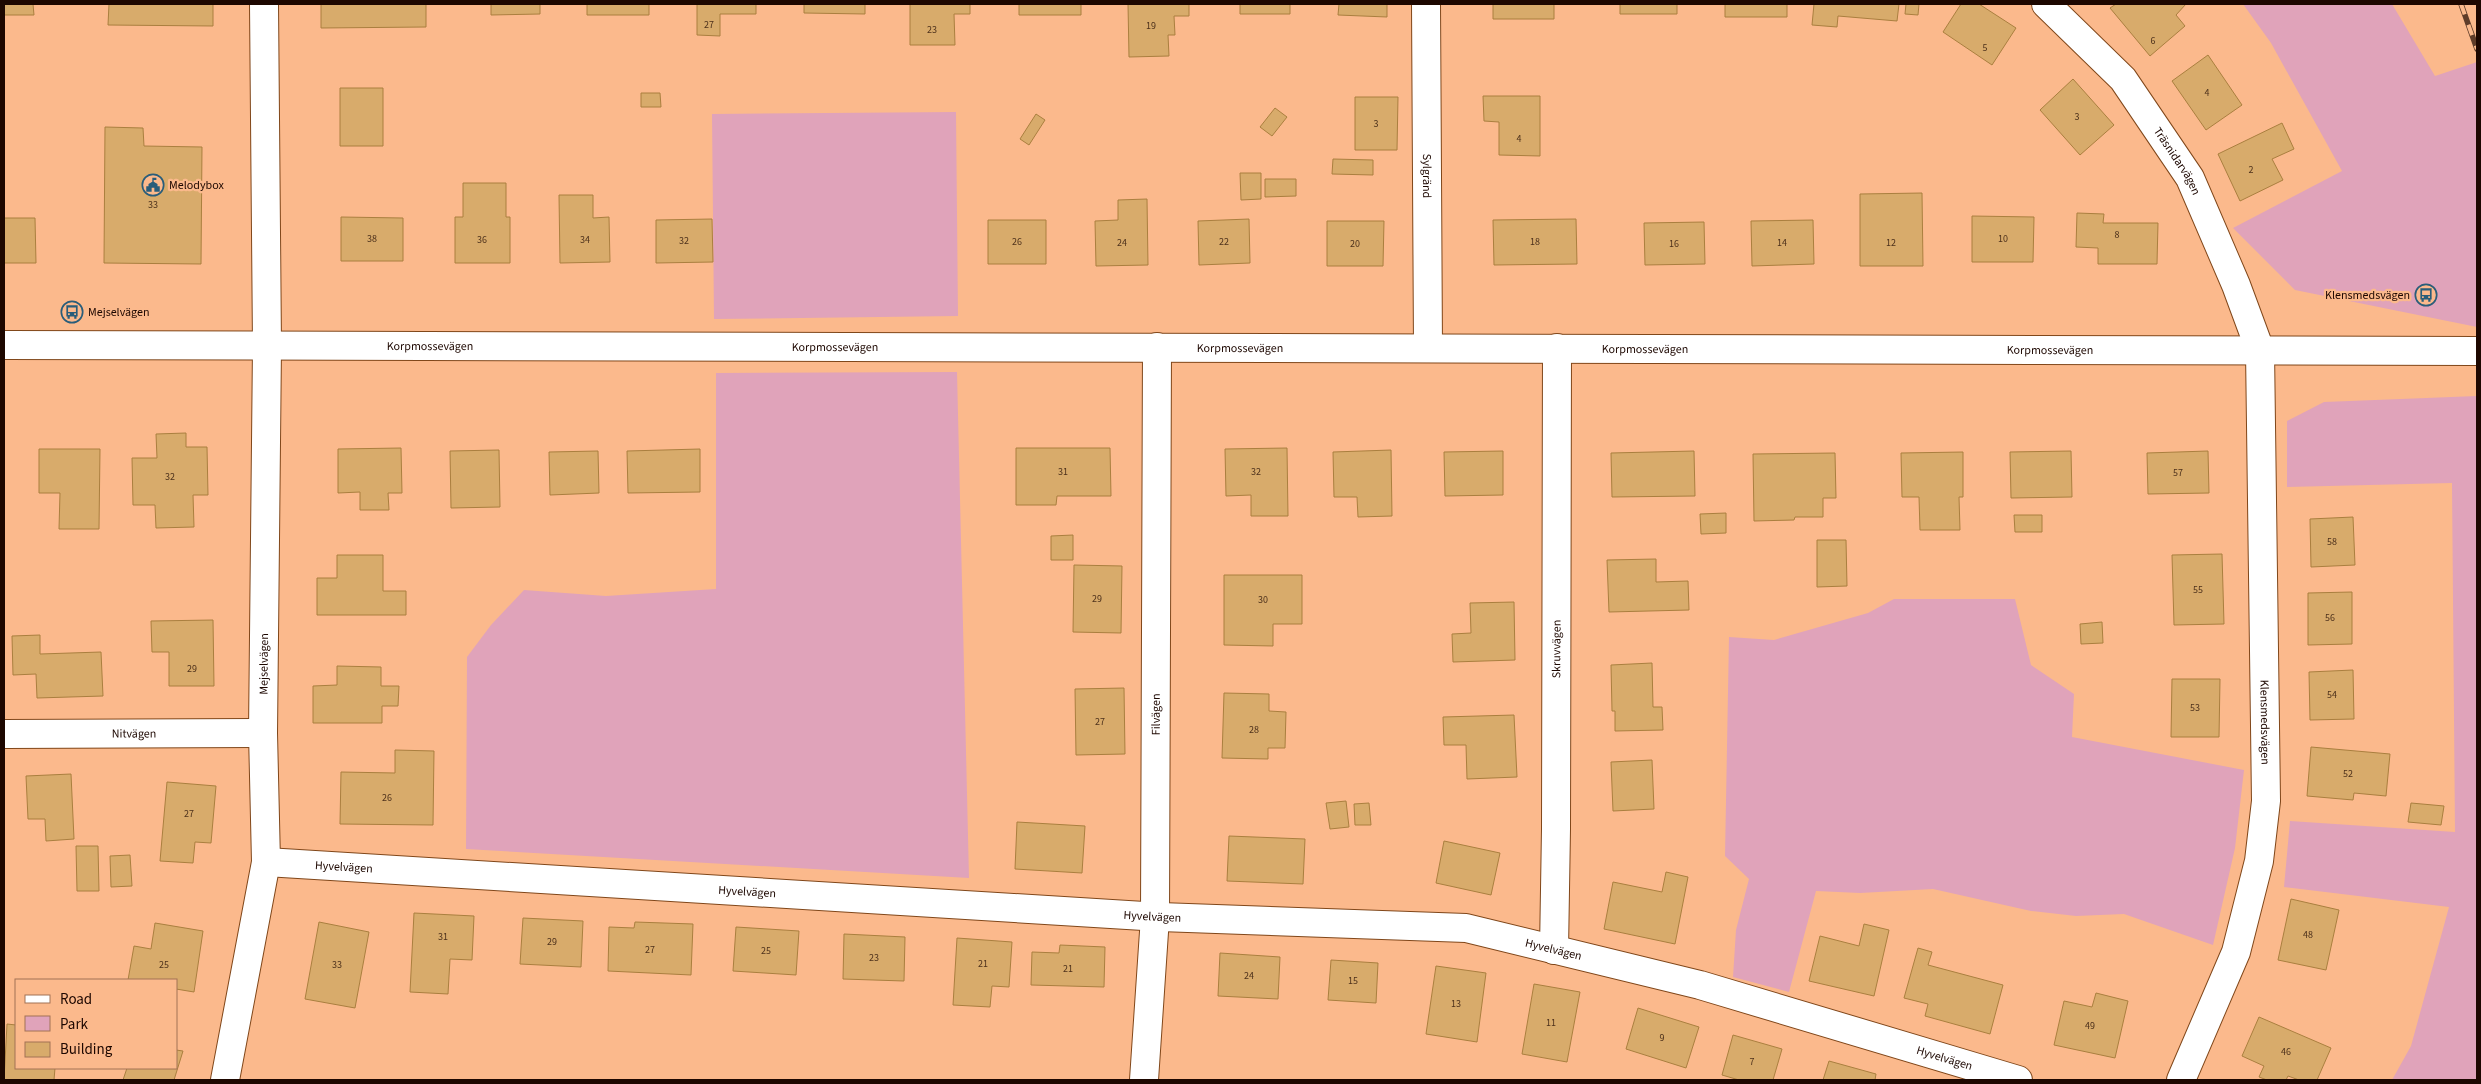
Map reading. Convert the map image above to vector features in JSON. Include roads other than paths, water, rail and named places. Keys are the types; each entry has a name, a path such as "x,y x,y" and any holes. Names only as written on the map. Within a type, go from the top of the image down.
{"street":[{"name":"Mejselvägen","path":"225,1080 266,862 263,733 268,346 264,4"},
{"name":"Sylgränd","path":"1426,4 1428,348"},
{"name":"Träsnidarvägen","path":"2046,4 2123,79 2190,178 2236,285 2260,350"},
{"name":"Korpmossevägen","path":"4,345 2477,351"},
{"name":"Filvägen","path":"1144,1080 1155,917 1157,347"},
{"name":"Skruvvägen","path":"1554,950 1557,348"},
{"name":"Klensmedsvägen","path":"2181,1080 2236,952 2259,861 2266,801 2260,350"},
{"name":"Nitvägen","path":"4,734 263,733"},
{"name":"Hyvelvägen","path":"266,862 1155,917 1466,928 1700,985 2018,1080"}],"railway":[{"path":"2461,4 2477,49"}],"place":[{"name":"Melodybox","path":"153,185"},
{"name":"Klensmedsvägen","path":"2426,295"},
{"name":"Mejselvägen","path":"72,312"}]}
